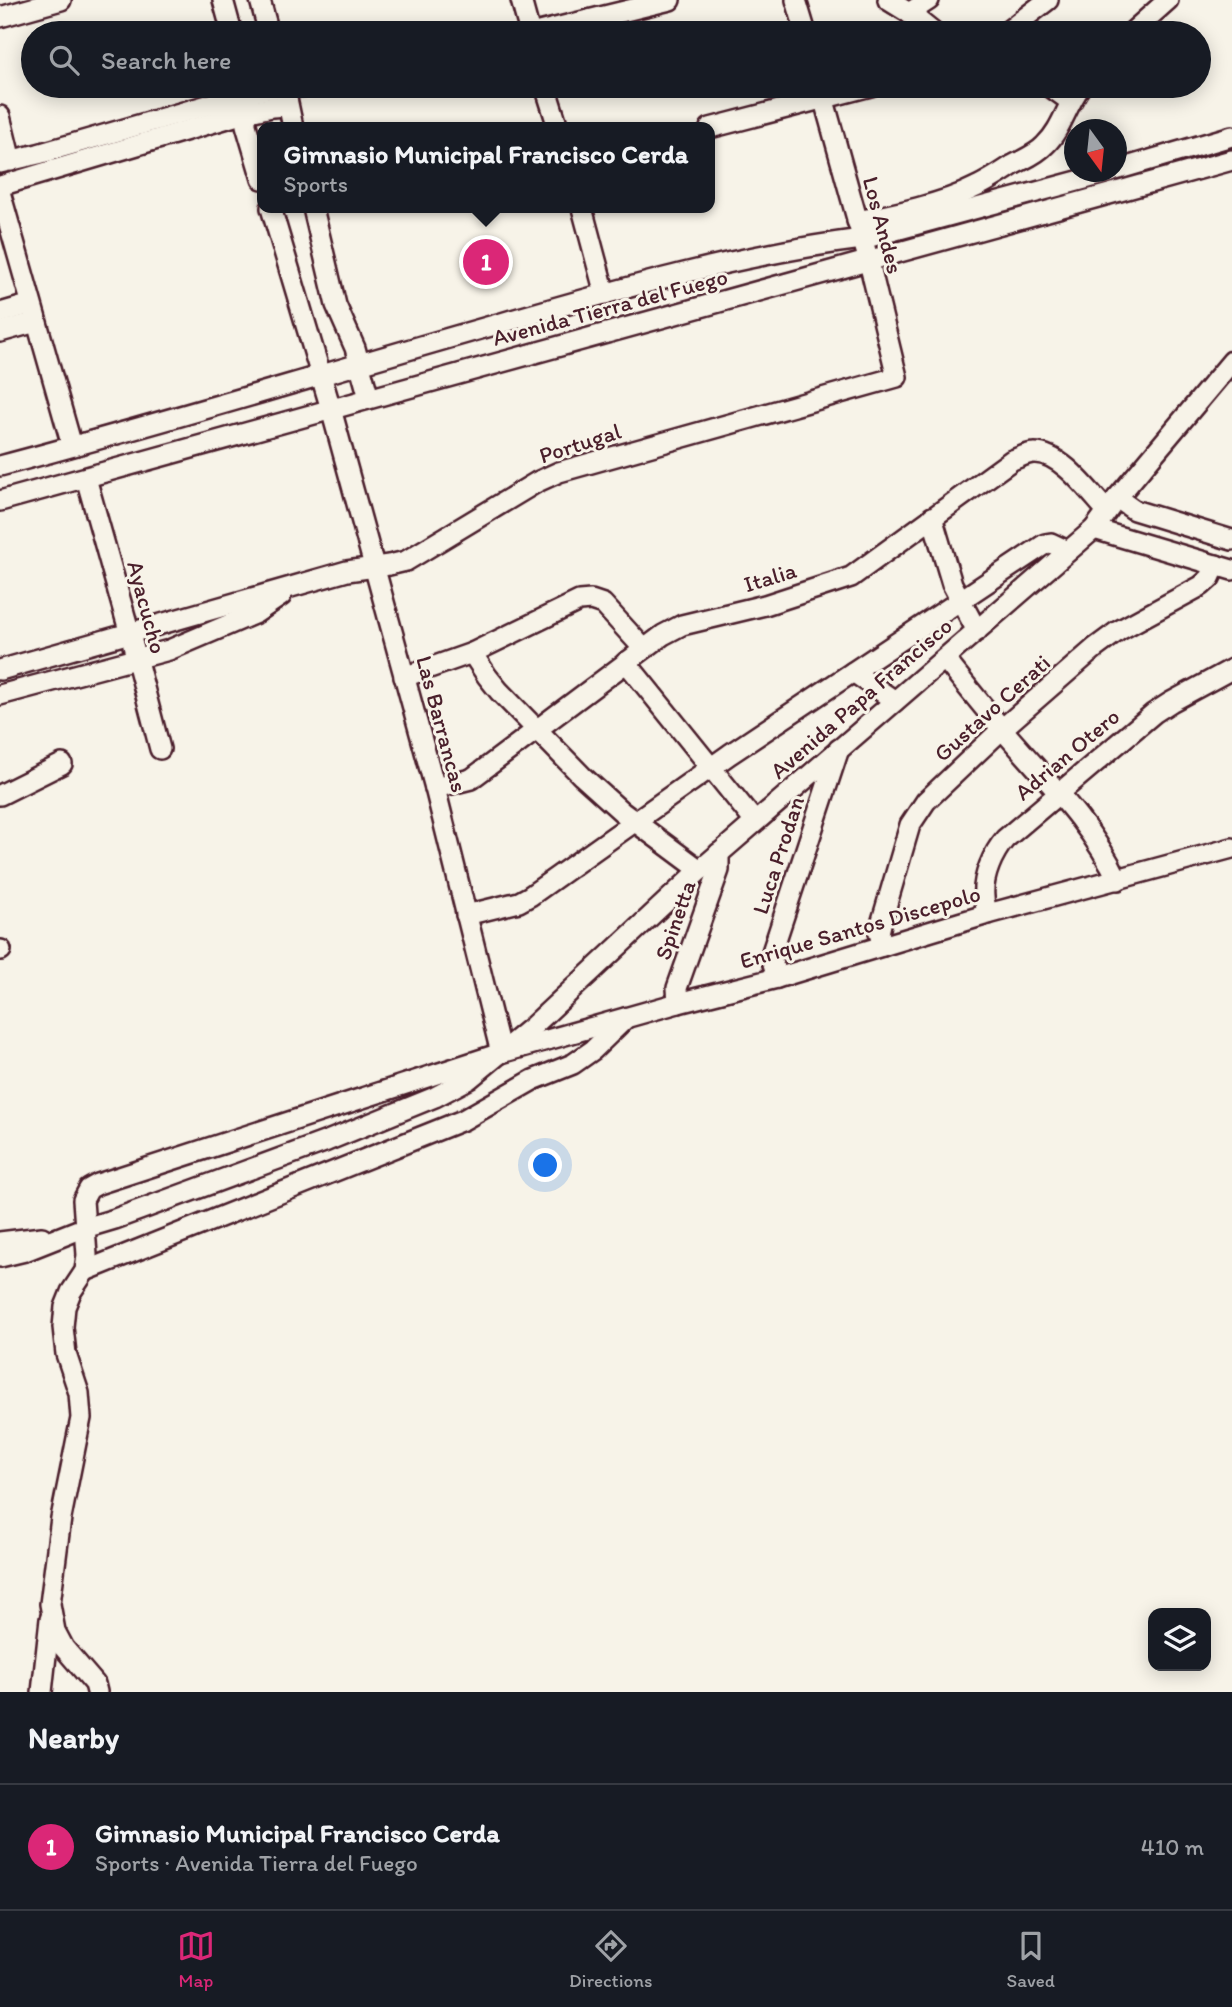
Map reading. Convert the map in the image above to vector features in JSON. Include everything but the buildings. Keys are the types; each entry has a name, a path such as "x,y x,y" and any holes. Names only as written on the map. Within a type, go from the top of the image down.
{"street":[{"path":"0,17 61,0"},
{"path":"223,0 229,21"},
{"path":"260,0 266,21"},
{"path":"521,0 527,21"},
{"path":"584,21 670,0"},
{"path":"796,0 802,21"},
{"path":"888,0 919,21"},
{"path":"909,13 929,0"},
{"path":"1021,21 1048,0"},
{"path":"1144,21 1168,0"},
{"path":"245,98 246,125 257,161"},
{"path":"0,186 245,98"},
{"path":"0,116 6,162 245,98 272,107 282,98"},
{"path":"287,98 292,122"},
{"path":"549,98 556,122"},
{"path":"715,126 803,98"},
{"name":"Los Andes","path":"824,98 869,262 897,377"},
{"path":"860,230 894,214 961,194 1043,147 1054,135 1073,98"},
{"path":"1127,167 1232,136"},
{"name":"Avenida Tierra del Fuego","path":"0,501 1232,160"},
{"name":"Avenida Tierra del Fuego","path":"0,466 103,439 605,293 827,243 860,230 1068,182"},
{"path":"0,192 72,446"},
{"name":"Las Barrancas","path":"272,213 331,409 435,788 501,1053"},
{"path":"314,213 336,305 355,348 369,398"},
{"path":"583,213 605,293"},
{"path":"0,313 33,313"},
{"path":"0,332 33,313"},
{"name":"Avenida Papa Francisco","path":"64,1235 115,1220 327,1141 456,1087 533,1026 719,853 1094,529 1232,361"},
{"name":"Portugal","path":"0,670 347,571 406,561 503,502 559,472 897,377"},
{"name":"Italia","path":"435,788 471,779 626,662 663,635 682,625 765,605 851,578 1012,460 1031,453 1046,454 1060,462 1112,505"},
{"name":"Ayacucho","path":"86,478 160,750"},
{"path":"1112,505 1232,540"},
{"path":"932,517 952,584 977,631"},
{"path":"1094,529 1224,568"},
{"path":"466,915 519,902 711,767 1045,544 1051,543 1068,551"},
{"name":"Gustavo Cerati","path":"883,946 879,933 910,824 926,801 1002,729 1095,648 1118,631 1201,586 1224,568"},
{"name":"Portugal","path":"0,695 169,650 256,613 293,587"},
{"path":"404,677 472,653 579,601 591,600 603,604 644,649"},
{"path":"472,653 499,691 582,776 633,822 700,870"},
{"path":"944,659 1059,792 1107,857 1118,880"},
{"path":"626,662 755,822"},
{"name":"Adrian Otero","path":"988,914 984,896 991,860 1005,839 1154,713 1232,669"},
{"path":"853,672 895,701"},
{"name":"Luca Prodan","path":"778,978 772,961 772,951 840,748"},
{"path":"0,795 62,764"},
{"name":"Enrique Santos Discepolo","path":"85,1271 87,1255 83,1200 89,1189 98,1184 501,1053 778,978 988,914 1232,848"},
{"name":"Spinetta","path":"678,1003 677,988 719,870 719,853"},
{"path":"42,1692 61,1518 81,1418 79,1393 66,1354 63,1327 65,1307 85,1271 463,1120 533,1080 573,1064 593,1050 626,1018"},
{"path":"0,1242 64,1235"},
{"path":"0,1257 25,1251 64,1235"},
{"path":"51,1608 55,1631 64,1648 95,1684 97,1692"}],"place":[{"name":"Gimnasio Municipal Francisco Cerda","path":"486,262"}]}
